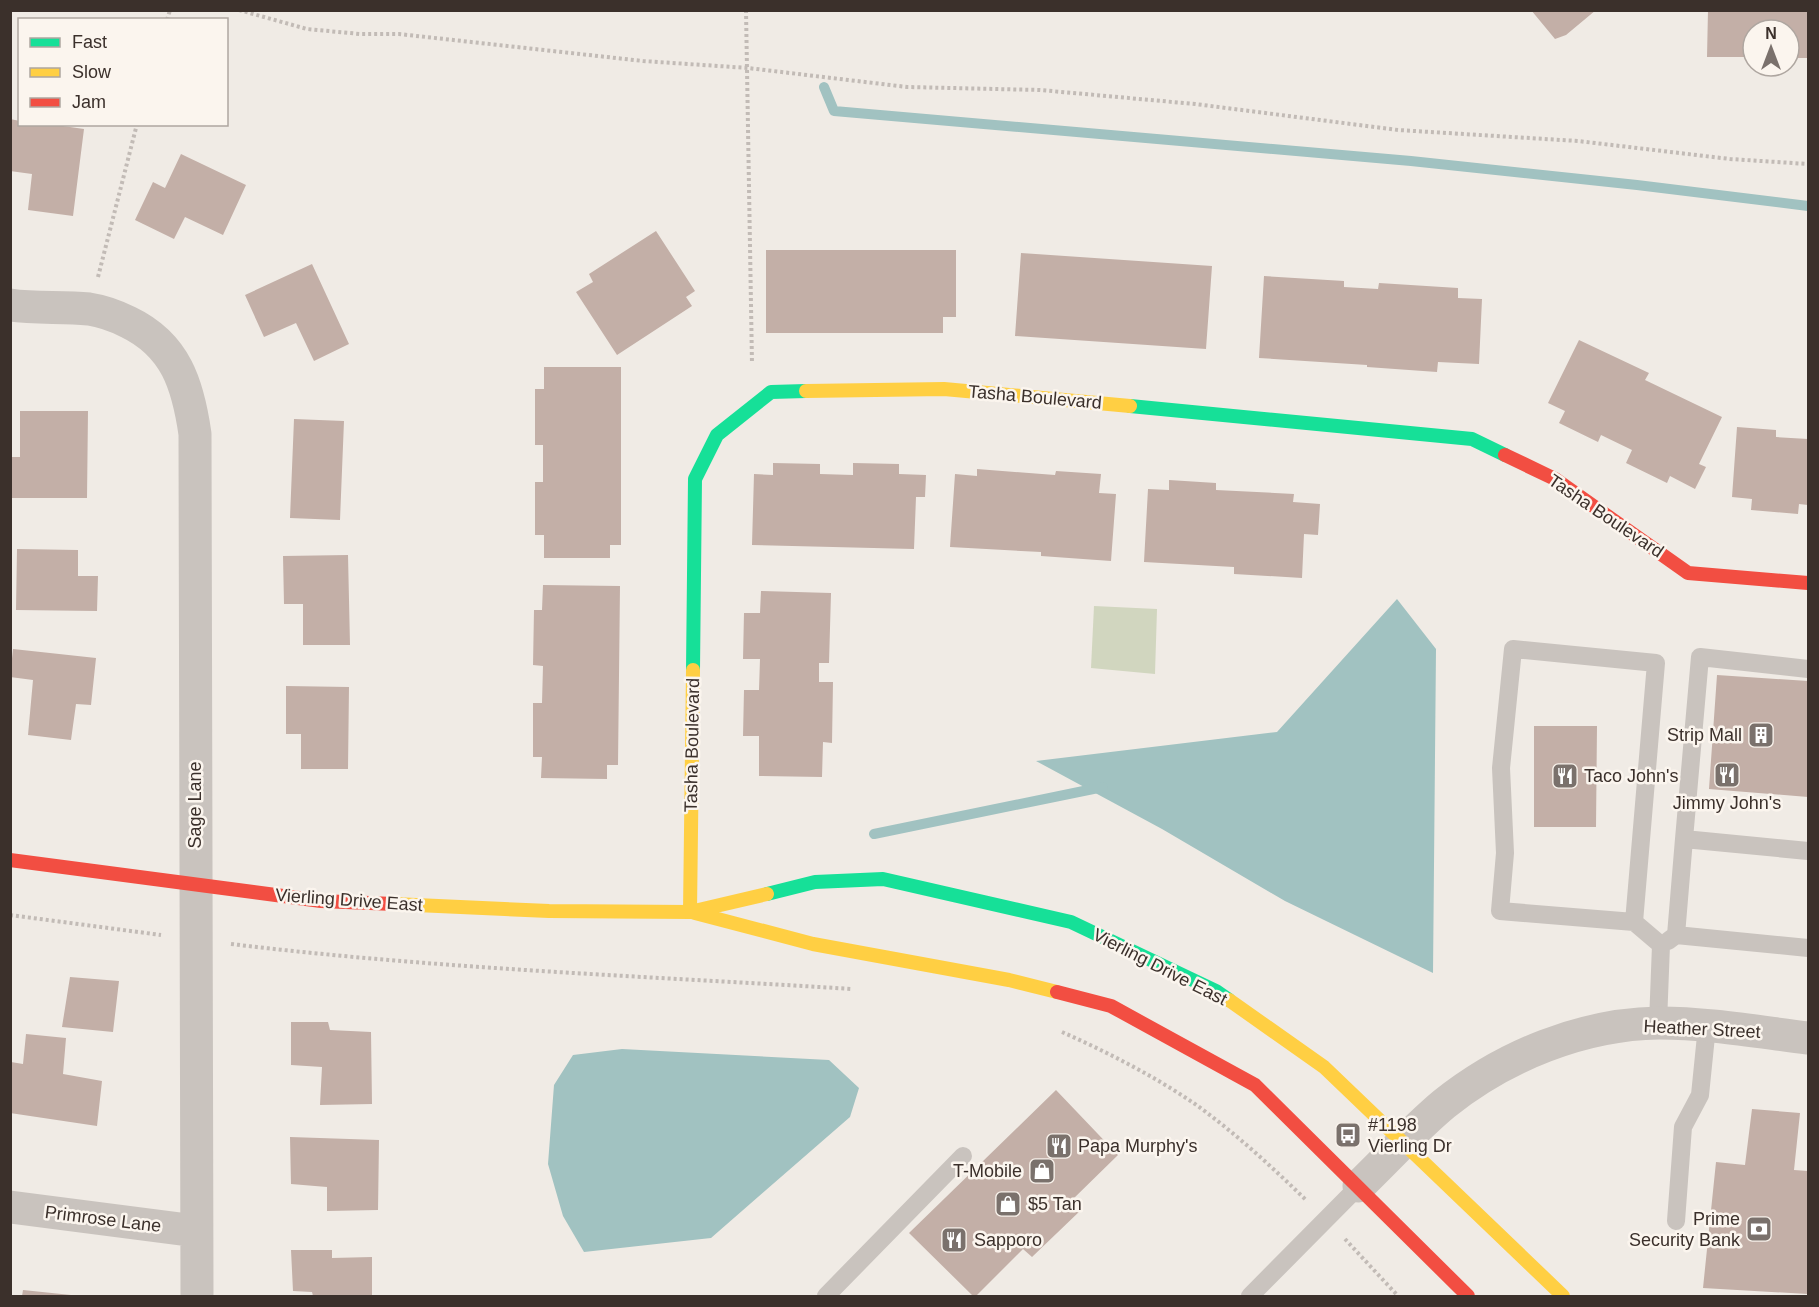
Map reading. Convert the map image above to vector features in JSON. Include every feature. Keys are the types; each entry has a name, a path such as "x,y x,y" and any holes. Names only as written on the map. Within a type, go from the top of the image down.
{"street":[{"name":"Sage Lane","path":"10,304 35,308 90,310 116,316 143,329 164,346 178,369 190,400 195,434 197,1296"},
{"name":"Tasha Boulevard","path":"690,912 695,478 717,435 771,392 944,389 1472,439 1555,478 1688,573 1809,583"},
{"name":"Vierling Drive East","path":"10,860 332,902 538,910 690,912 813,944 1010,980 1111,1006 1255,1085 1468,1296"},
{"name":"Vierling Drive East","path":"690,912 815,882 883,879 1071,922 1216,991 1324,1066 1563,1296"},
{"name":"Heather Street","path":"1359,1186 1444,1104 1482,1076 1524,1054 1575,1037 1613,1028 1658,1023 1707,1026 1809,1038"},
{"name":"Primrose Lane","path":"10,1207 196,1231"}],"lane":[{"path":"1634,922 1656,663 1513,649 1501,768 1505,853 1500,911 1634,922 1669,940 1809,948"},
{"path":"1658,1023 1684,839 1700,657 1809,669"},
{"path":"1684,839 1809,851"},
{"path":"1676,1221 1683,1127 1701,1095 1707,1026"},
{"path":"826,1296 963,1156"},
{"path":"1250,1296 1359,1186"}],"path":[{"path":"238,10 307,29 360,34 399,34 643,61 748,68 907,87 1052,91 1196,105 1398,130 1578,141 1730,159 1809,164"},
{"path":"746,10 753,406"},
{"path":"90,310 136,126"},
{"path":"10,915 322,955 408,963 860,990"},
{"path":"1053,1029 1132,1066 1195,1104 1242,1142 1326,1219 1398,1296"}],"green space":[{"path":"1094,606 1157,609 1155,674 1091,668"}],"water":[{"path":"1397,599 1436,649 1433,973 1285,901 1162,829 1036,761 1277,732"},
{"path":"622,1049 829,1060 859,1088 850,1117 711,1238 584,1252 563,1216 548,1164 554,1085 573,1055"}],"building":[{"path":"1531,10 1596,10 1566,35 1555,39"},
{"path":"1708,10 1808,10 1808,58 1801,58 1801,18 1741,18 1741,57 1707,57"},
{"path":"10,119 18,121 18,126 63,126 84,129 73,216 28,210 32,174 10,171"},
{"path":"181,154 246,185 223,235 185,217 174,239 135,220 153,182 165,188"},
{"path":"656,231 695,291 686,297 692,306 617,355 576,292 593,282 589,274"},
{"path":"766,250 956,250 956,317 943,317 943,333 766,333"},
{"path":"1021,253 1212,266 1206,349 1015,336"},
{"path":"312,264 349,344 314,361 296,323 264,337 245,295"},
{"path":"1264,276 1344,281 1344,287 1378,289 1379,283 1458,288 1458,298 1482,299 1479,364 1438,362 1437,372 1259,358"},
{"path":"1579,340 1649,373 1645,380 1722,417 1699,464 1706,467 1695,489 1670,476 1667,483 1626,463 1632,450 1601,435 1598,442 1559,423 1565,411 1548,403"},
{"path":"544,367 621,367 621,545 610,545 610,558 544,558 544,535 535,535 535,482 543,482 543,445 535,445 535,389 544,389"},
{"path":"20,411 88,411 87,498 10,498 10,457 20,457"},
{"path":"294,419 344,421 340,520 290,518"},
{"path":"1737,427 1776,430 1776,437 1808,439 1808,505 1799,504 1798,514 1751,510 1752,499 1732,497"},
{"path":"773,463 820,464 820,474 853,475 853,463 899,464 899,474 926,475 925,497 916,497 914,549 752,545 754,474 773,475"},
{"path":"977,469 1055,475 1056,471 1101,474 1099,493 1116,494 1111,561 1041,556 1041,552 950,547 955,474 977,476"},
{"path":"1169,480 1216,483 1216,490 1294,494 1293,502 1320,504 1318,535 1304,534 1302,578 1234,574 1234,567 1144,562 1148,489 1169,490"},
{"path":"17,549 78,550 78,576 98,576 97,611 16,610"},
{"path":"348,555 350,645 303,645 303,604 284,604 283,556"},
{"path":"543,585 620,586 618,765 607,765 607,779 541,778 542,757 533,757 533,703 542,703 543,666 533,665 534,610 542,610"},
{"path":"761,591 831,593 829,663 819,663 819,682 833,682 832,743 823,742 822,777 759,776 759,736 743,736 744,690 759,690 760,659 743,659 744,613 760,613"},
{"path":"13,649 96,658 91,705 76,704 71,740 28,735 33,680 10,677"},
{"name":"Strip Mall","path":"1717,675 1808,681 1808,797 1709,789"},
{"path":"286,686 349,687 348,769 301,769 301,734 286,734"},
{"name":"Taco John's","path":"1534,726 1597,726 1596,827 1534,827"},
{"path":"70,977 119,981 113,1032 62,1027"},
{"path":"291,1022 328,1022 330,1030 371,1032 372,1104 320,1105 322,1067 291,1065"},
{"path":"26,1034 66,1038 63,1074 102,1081 97,1126 10,1113 11,1062 23,1064"},
{"path":"1056,1090 1118,1155 1071,1201 1081,1210 1032,1257 1023,1249 976,1296 973,1296 909,1233"},
{"name":"Prime Security Bank","path":"1752,1109 1800,1113 1794,1170 1808,1171 1808,1294 1703,1288 1716,1162 1745,1165"},
{"path":"290,1137 379,1140 378,1210 327,1211 327,1187 291,1184"},
{"path":"291,1250 332,1250 332,1258 372,1257 372,1296 313,1296 312,1292 293,1291"},
{"path":"23,1290 71,1295 71,1296 22,1296"}],"waterway":[{"path":"824,87 834,111 1411,161 1808,206"},
{"path":"874,834 1103,787"}],"traffic: fast":[{"path":"693,670 695,479 717,435 771,392 806,391"},
{"path":"1130,406 1472,439 1505,455"},
{"path":"767,894 815,882 883,879 1071,922 1216,991 1229,1000"}],"traffic: slow":[{"path":"806,391 944,389 1130,406"},
{"path":"690,912 693,670"},
{"path":"394,904 549,911 690,912 767,894"},
{"path":"695,913 813,944 1009,980 1057,992"},
{"path":"1229,1000 1324,1067 1563,1296"}],"traffic: jam":[{"path":"1505,455 1555,479 1688,573 1808,583"},
{"path":"10,860 321,901 394,904"},
{"path":"1057,992 1111,1006 1255,1085 1468,1296"}],"place":[{"name":"Strip Mall","path":"1761,735"},
{"name":"Jimmy John's","path":"1727,775"},
{"name":"Taco John's","path":"1565,776"},
{"name":"#1198 Vierling Dr","path":"1348,1135"},
{"name":"Papa Murphy's","path":"1059,1146"},
{"name":"T-Mobile","path":"1042,1171"},
{"name":"$5 Tan","path":"1008,1204"},
{"name":"Prime Security Bank","path":"1759,1229"},
{"name":"Sapporo","path":"954,1240"}]}
